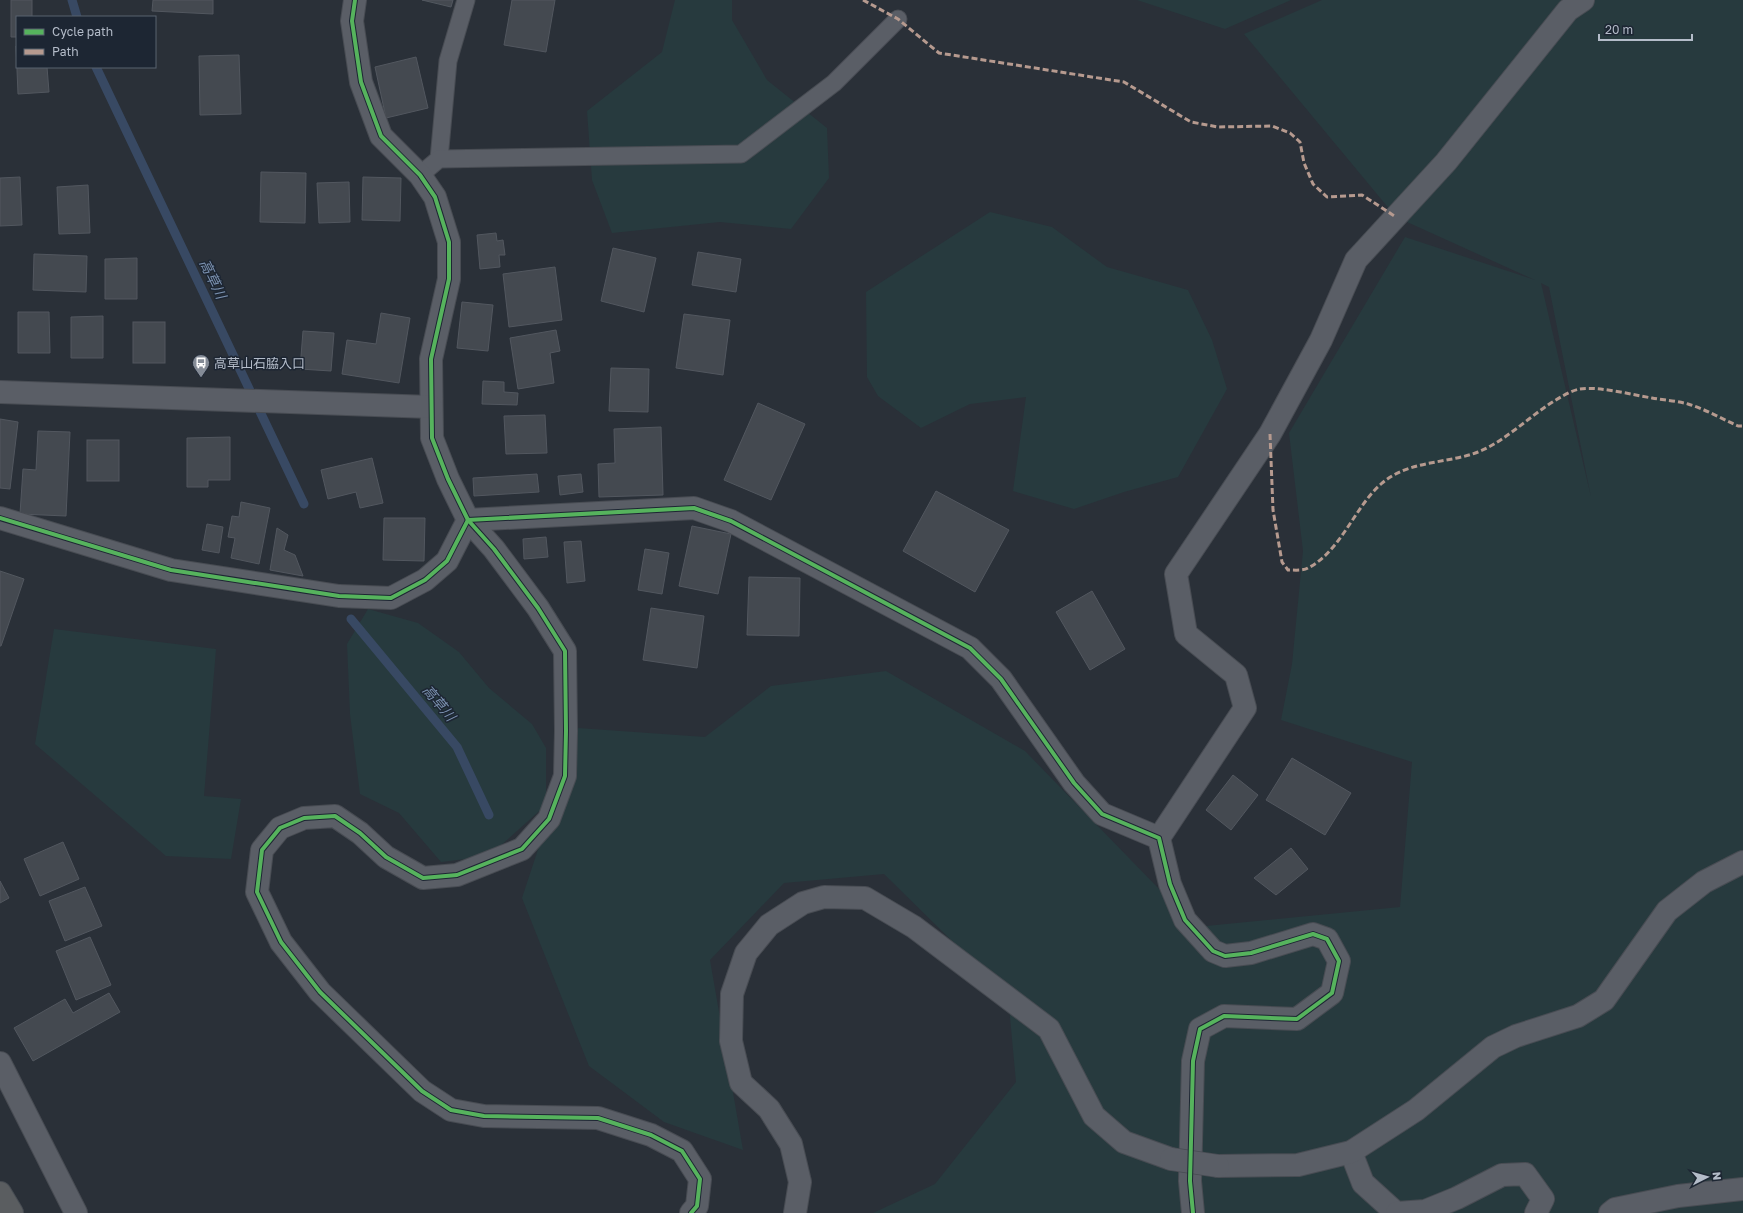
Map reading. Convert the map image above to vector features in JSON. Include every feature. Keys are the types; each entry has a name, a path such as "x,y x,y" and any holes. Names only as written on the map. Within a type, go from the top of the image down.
{"highway":[{"path":"0,1193 12,1213"}],"street":[{"path":"355,0 352,21 361,82 378,130 381,136 420,175 435,197 449,242 449,279 431,359 432,438 448,480 468,520 494,549 533,602 565,651 565,776 549,819 522,849 457,874 423,878 386,857 360,833 335,816 304,818 280,828 262,850 257,892 281,942 320,992 422,1091 451,1110 484,1116 598,1118 651,1135 682,1151 700,1179 697,1206 692,1213"},
{"path":"1193,1213 1190,1181 1193,1061 1200,1029 1224,1016 1297,1019 1332,993 1339,961 1327,939 1313,934 1251,953 1225,956 1213,951 1185,920 1170,884 1159,838 1245,708 1236,675 1186,634 1176,574 1270,434 1321,340 1356,260 1446,162 1568,10 1583,0"},
{"path":"0,392 431,407"},
{"path":"468,520 694,508 731,521 970,648 1001,679 1074,783 1102,814 1159,838"},
{"path":"0,518 171,570 339,596 391,598 425,580 447,561 468,520"},
{"path":"795,1213 800,1182 791,1144 769,1109 741,1083 731,1041 732,994 746,953 769,925 803,903 824,896 865,898 914,927 1049,1029 1094,1116 1124,1142 1171,1159 1218,1166 1298,1165 1351,1152 1416,1110 1493,1047 1516,1036 1578,1016 1604,1000 1667,911 1704,882 1743,862"},
{"path":"0,1063 76,1213"},
{"path":"1351,1152 1363,1183 1396,1213 1425,1211 1457,1198 1502,1175 1525,1174 1543,1198 1536,1213"},
{"path":"1610,1213 1615,1209 1678,1196 1743,1189"}],"lane":[{"path":"439,159 448,61 466,0"},
{"path":"420,175 439,159 741,154 834,83 898,19"}],"green space":[{"path":"675,0 732,0 732,20 767,80 827,128 829,178 791,229 720,222 612,233 592,180 587,111 662,52"},
{"path":"1137,0 1291,0 1225,29"},
{"path":"1322,0 1743,0 1743,1213 873,1213 935,1184 1016,1082 1008,996 884,874 784,883 710,960 743,1150 664,1122 589,1066 522,898 578,728 705,737 771,686 886,671 1025,751 1196,927 1400,907 1412,762 1281,720 1292,664 1303,551 1289,433 1405,237 1535,280 1396,217 1244,34","holes":["1541,283 1549,287 1591,497"]},
{"path":"990,212 1052,227 1107,267 1188,290 1212,340 1227,389 1178,477 1124,492 1074,509 1013,491 1026,397 970,404 921,428 878,396 867,377 866,292"},
{"path":"368,609 418,623 459,652 489,688 532,724 546,748 546,805 489,856 441,862 399,813 360,794 350,714 347,644"},
{"path":"54,629 216,649 204,796 241,799 231,859 166,856 35,744"}],"building":[{"path":"11,0 32,0 32,16 16,16 16,37 11,37"},
{"path":"153,0 213,0 213,14 152,11"},
{"path":"422,0 453,0 451,7"},
{"path":"512,0 555,0 546,52 504,45"},
{"path":"239,55 241,114 200,115 199,56"},
{"path":"416,57 428,108 386,118 375,67"},
{"path":"17,68 47,68 49,92 18,94"},
{"path":"261,172 306,173 305,223 260,222"},
{"path":"20,177 22,225 0,226 0,178"},
{"path":"363,177 401,178 400,221 362,220"},
{"path":"349,182 350,222 319,223 317,183"},
{"path":"88,185 90,233 59,234 57,187"},
{"path":"496,233 497,241 503,240 505,255 499,255 500,267 480,269 477,235"},
{"path":"613,248 656,258 644,312 601,301"},
{"path":"698,252 741,259 736,292 692,285"},
{"path":"34,254 87,256 86,292 33,290"},
{"path":"137,258 137,299 105,299 105,259"},
{"path":"555,267 562,320 509,327 503,274"},
{"path":"462,302 493,305 488,351 457,348"},
{"path":"18,312 49,312 50,353 18,353"},
{"path":"381,313 410,318 399,383 342,374 347,340 376,344"},
{"path":"684,314 730,320 723,375 676,368"},
{"path":"103,316 103,358 71,358 71,317"},
{"path":"133,322 165,322 165,363 133,363"},
{"path":"556,330 560,351 550,353 554,383 518,389 510,338"},
{"path":"303,331 334,333 331,371 300,369"},
{"path":"611,368 649,369 648,412 609,411"},
{"path":"483,381 504,382 504,392 518,393 517,405 482,404"},
{"path":"758,403 805,424 771,500 724,480"},
{"path":"545,415 547,453 506,454 504,416"},
{"path":"0,419 18,422 10,489 0,488"},
{"path":"661,427 663,495 599,497 598,464 615,463 614,429"},
{"path":"38,431 70,432 66,516 20,514 23,469 36,470"},
{"path":"230,437 230,480 208,480 208,487 187,487 187,438"},
{"path":"87,440 119,440 119,481 87,481"},
{"path":"372,458 383,503 360,508 356,492 328,499 321,470"},
{"path":"537,474 539,492 474,496 473,478"},
{"path":"581,474 583,492 560,495 558,476"},
{"path":"936,491 1009,530 975,592 903,551"},
{"path":"241,502 270,508 259,564 231,558 235,538 228,537 232,516 239,517"},
{"path":"384,518 425,518 424,561 383,560"},
{"path":"207,524 223,527 219,553 202,550"},
{"path":"692,526 731,534 718,594 679,586"},
{"path":"277,528 288,535 284,550 295,555 303,576 270,570"},
{"path":"546,537 548,557 524,559 523,539"},
{"path":"581,541 585,581 567,583 564,542"},
{"path":"645,549 669,553 662,594 638,590"},
{"path":"0,571 24,579 1,646 0,646"},
{"path":"749,577 800,578 799,636 747,635"},
{"path":"1092,591 1125,649 1090,670 1056,612"},
{"path":"651,608 704,616 697,668 643,660"},
{"path":"1292,758 1351,793 1325,835 1266,800"},
{"path":"1233,775 1258,795 1231,830 1206,810"},
{"path":"63,842 79,879 40,896 24,859"},
{"path":"1291,848 1308,869 1276,895 1254,878"},
{"path":"0,881 9,898 0,903"},
{"path":"85,887 102,926 65,941 49,901"},
{"path":"90,937 111,985 76,1000 56,951"},
{"path":"109,993 120,1012 33,1061 14,1028 65,999 73,1013"}],"waterway":[{"name":"高草川","path":"72,0 77,16"},
{"name":"高草川","path":"96,68 304,504"},
{"name":"高草川","path":"351,619 457,747 489,815"}],"marked path":[{"path":"863,0 898,19 939,53 1124,82 1191,122 1218,127 1272,126 1290,133 1300,142 1304,163 1313,184 1327,197 1362,195 1396,217"},
{"path":"1270,434 1273,510 1282,562 1288,570 1304,570 1320,560 1330,551 1371,494 1392,476 1415,466 1466,456 1489,447 1510,434 1550,403 1575,390 1588,388 1606,390 1684,403 1738,426 1743,426"}],"cycle path":[{"path":"355,0 352,21 361,82 381,136 420,175 435,197 449,242 449,279 431,359 432,438 448,479 468,520 494,549 538,608 565,651 565,776 549,819 522,849 457,875 423,878 386,857 360,833 335,816 304,818 280,828 262,850 257,892 281,942 320,992 422,1091 451,1110 484,1116 598,1118 651,1135 682,1151 700,1179 697,1206 691,1213"},
{"path":"0,518 171,570 339,596 391,598 425,580 447,561 468,520 694,508 731,521 970,648 1001,679 1074,783 1102,814 1159,838 1170,884 1185,920 1213,951 1225,956 1251,953 1313,934 1327,939 1339,961 1332,993 1297,1019 1224,1016 1200,1029 1193,1061 1190,1181 1193,1213"}],"place":[{"name":"高草山石脇入口","path":"201,378"}]}
